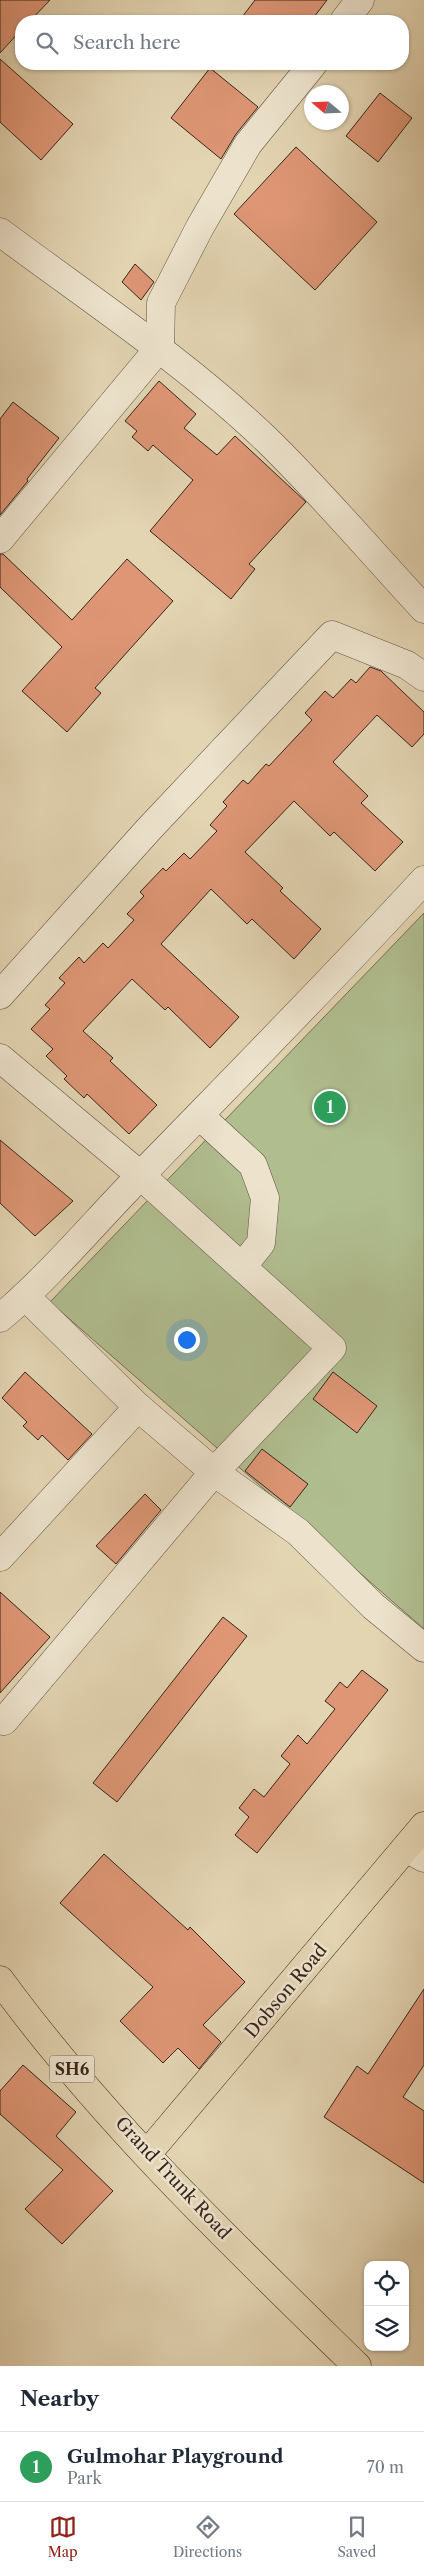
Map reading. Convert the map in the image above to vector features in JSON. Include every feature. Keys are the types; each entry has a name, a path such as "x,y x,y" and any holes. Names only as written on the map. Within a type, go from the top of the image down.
{"main road":[{"name":"Dobson Road","path":"147,2154 415,1853 424,1826"},
{"name":"Grand Trunk Road","path":"0,1980 33,2025 147,2154 294,2305 357,2366"}],"street":[{"path":"349,15 360,0"},
{"path":"0,539 160,348 161,303 200,227 248,144 308,70"},
{"path":"0,232 134,332 160,348 269,442 424,609"},
{"path":"0,994 149,829 332,635 407,665 424,677"},
{"path":"0,1318 25,1296 140,1175 200,1116 424,880"},
{"path":"0,1058 140,1175 332,1348 214,1472 4,1721"},
{"path":"200,1116 253,1165 265,1198 261,1243 242,1267"},
{"path":"25,1296 138,1407 214,1472 298,1532 373,1606 424,1648"},
{"path":"0,1557 138,1407"}],"green space":[{"path":"424,913 424,1629 50,1302"}],"building":[{"path":"0,0 50,0 36,15 15,15 15,37 0,53"},
{"path":"255,0 327,0 316,15 244,15"},
{"path":"0,59 73,124 41,160 0,122"},
{"path":"208,70 212,70 258,107 236,134 221,159 171,118"},
{"path":"380,93 412,118 378,162 346,136"},
{"path":"296,147 377,222 315,290 234,214"},
{"path":"135,264 154,282 141,300 122,282"},
{"path":"159,381 196,414 184,428 217,455 235,436 306,502 249,564 255,569 231,599 150,531 193,480 153,445 148,451 132,437 137,431 125,421"},
{"path":"13,402 59,438 27,479 28,481 0,515 0,419"},
{"path":"0,554 3,554 72,620 127,559 173,601 95,688 101,693 67,732 22,691 62,647 0,587"},
{"path":"370,667 381,671 424,712 424,734 412,747 377,715 333,762 368,796 361,803 403,842 375,871 334,832 330,836 294,801 245,852 283,888 280,891 321,929 294,959 252,919 247,924 211,889 161,944 239,1017 210,1048 168,1007 165,1010 132,979 83,1031 113,1058 110,1061 157,1105 129,1134 87,1094 84,1098 64,1079 67,1076 46,1056 53,1049 31,1029 50,1009 45,1005 65,983 59,978 79,957 84,963 103,943 108,948 134,920 127,914 144,896 140,892 163,868 166,871 184,853 190,859 217,831 210,825 227,806 223,802 243,780 248,784 266,764 269,766 312,720 305,713 325,691 333,698 351,679 356,683"},
{"path":"0,1140 73,1201 35,1236 0,1203"},
{"path":"25,1372 92,1434 68,1460 42,1435 38,1440 23,1426 27,1422 2,1398"},
{"path":"333,1372 377,1406 357,1433 313,1399"},
{"path":"262,1449 308,1484 290,1507 245,1471"},
{"path":"145,1494 161,1510 116,1564 96,1546"},
{"path":"0,1592 50,1637 0,1693"},
{"path":"223,1617 247,1636 117,1802 93,1783"},
{"path":"362,1670 388,1690 257,1853 235,1835 249,1817 239,1808 254,1789 264,1797 290,1764 281,1756 298,1735 307,1744 335,1709 325,1701 340,1682 347,1688"},
{"path":"104,1854 188,1930 190,1927 245,1982 203,2025 221,2042 199,2069 178,2048 163,2063 120,2021 153,1987 60,1903"},
{"path":"424,1989 424,2065 403,2097 424,2111 424,2183 324,2117 357,2066 368,2074"},
{"path":"23,2065 76,2112 56,2136 113,2191 62,2244 25,2209 63,2170 0,2114 0,2091"}],"place":[{"name":"Gulmohar Playground","path":"330,1107"}]}
